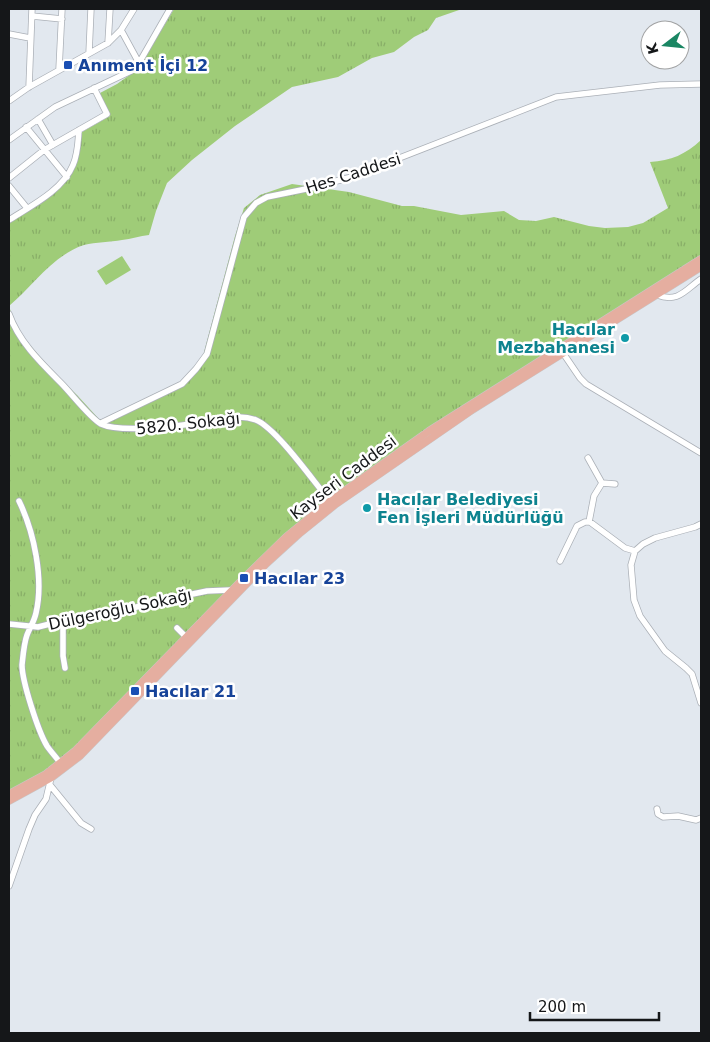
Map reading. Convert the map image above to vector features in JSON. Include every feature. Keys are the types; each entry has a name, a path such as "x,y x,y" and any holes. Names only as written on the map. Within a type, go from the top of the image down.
{"main road":[{"name":"Kayseri Caddesi","path":"49,779 80,756 266,564 336,504 393,463 561,350 701,259"},
{"name":"Kayseri Caddesi","path":"49,779 61,764 117,710 231,590 286,537 330,501 429,431 701,267"},
{"path":"9,794 49,779"},
{"path":"9,801 49,779"}],"street":[{"path":"29,87 32,9"},
{"path":"59,69 62,9"},
{"path":"89,53 91,9"},
{"path":"108,43 110,9"},
{"path":"9,101 59,69 108,43 121,30 134,9"},
{"path":"9,140 55,107 131,71 139,63 170,9"},
{"path":"32,16 62,19"},
{"path":"121,30 139,63"},
{"path":"9,34 30,38"},
{"name":"Hes Caddesi","path":"101,424 182,384 207,354 244,217 256,203 267,197 348,178 556,97 660,85 701,84"},
{"path":"9,178 44,150 107,114 94,88"},
{"path":"38,119 53,145"},
{"path":"26,127 67,177"},
{"path":"9,220 55,190 67,177 74,164 79,130"},
{"path":"9,186 26,208"},
{"path":"656,295 664,298 679,296 701,279"},
{"path":"9,314 14,330 43,364 101,424"},
{"path":"561,350 586,384 701,452"},
{"name":"5820. Sokağı","path":"101,424 117,428 134,429 237,416 257,420 279,439 330,501"},
{"path":"588,458 602,483"},
{"path":"602,483 615,484"},
{"path":"589,522 594,496 602,483"},
{"path":"18,502 27,518 32,536 38,580 38,597 32,626 27,634 22,664 23,673 37,722 46,745 61,764"},
{"path":"560,561 577,526 582,522 589,522 626,548 635,552"},
{"path":"701,524 655,538 643,544 635,552 631,565 634,600 640,616 665,652 692,674 701,704"},
{"name":"Dülgeroğlu Sokağı","path":"9,624 38,627 81,616 107,614 207,591 231,590"},
{"path":"63,621 65,668"},
{"path":"177,628 186,637"},
{"path":"49,779 81,823 90,828"},
{"path":"9,886 29,829 46,800 49,779"},
{"path":"657,809 658,814 663,817 678,816 696,820 701,818"}],"green space":[{"path":"174,9 462,9 436,18 428,30 414,37 394,52 372,58 338,77 292,87 235,126 192,160 167,183 149,235 89,244 73,250 53,263 9,306 9,222 59,189 64,183 75,162 82,132 110,116 100,93 138,69"},
{"path":"701,140 701,265 325,510 68,763 9,800 9,306 17,330 53,372 99,419 104,419 182,381 203,356 244,208 260,195 292,184 349,192 402,206 414,206 461,215 504,211 519,220 536,221 554,217 589,226 605,228 628,227 643,223 668,208 650,162 678,156"},
{"path":"122,256 131,270 106,285 97,271"}],"place":[{"name":"Anıment İçi 12","path":"68,65"},
{"name":"Hacılar Mezbahanesi","path":"625,338"},
{"name":"Hacılar Belediyesi Fen İşleri Müdürlüğü","path":"367,508"},
{"name":"Hacılar 23","path":"244,578"},
{"name":"Hacılar 21","path":"135,691"}]}
